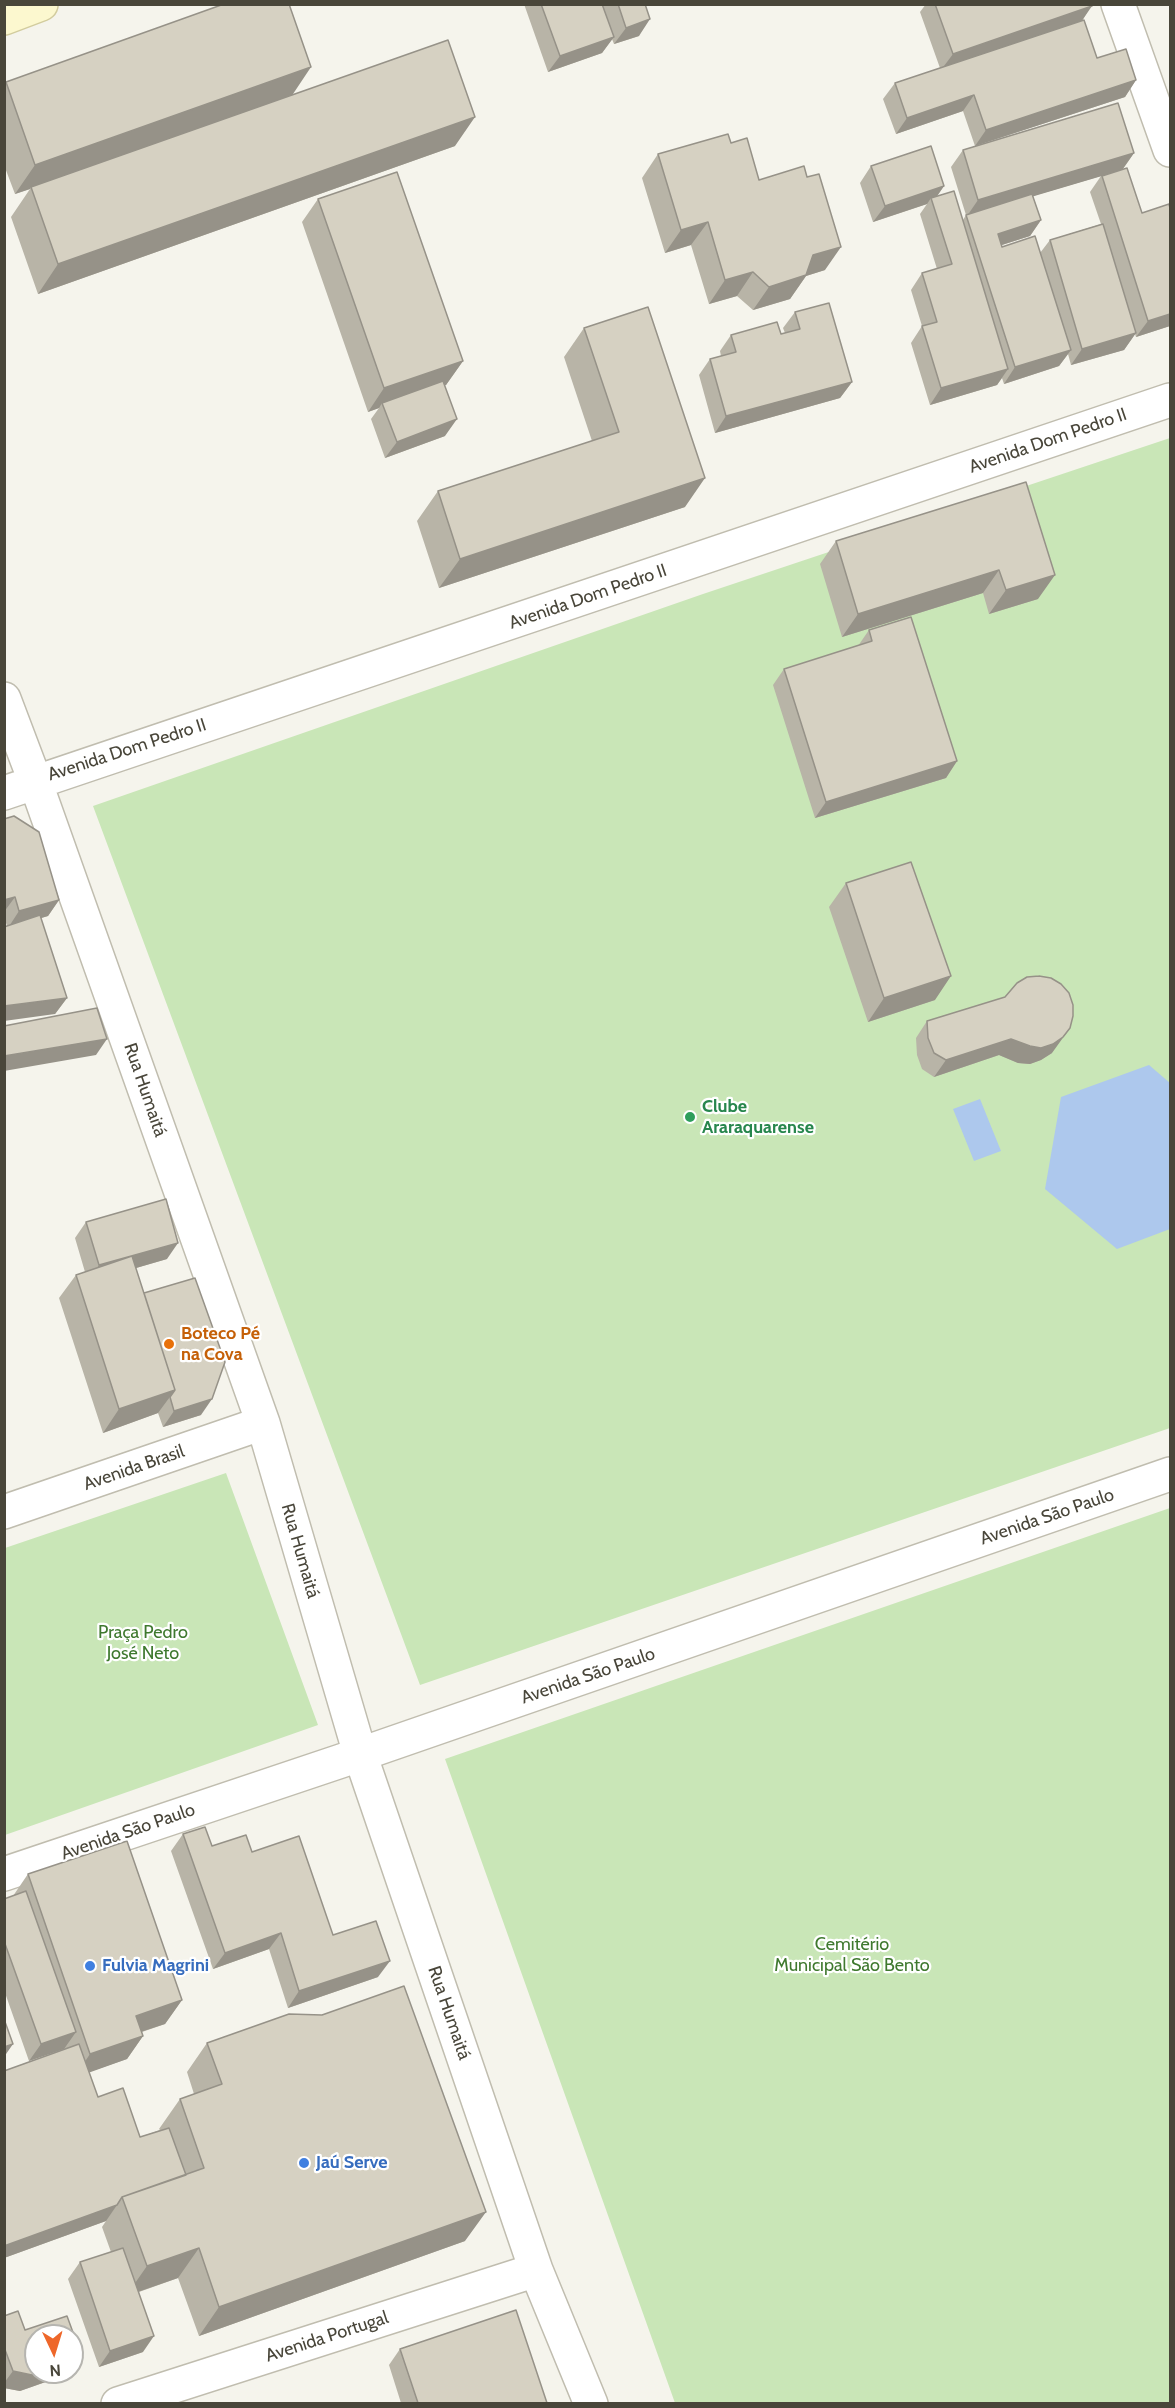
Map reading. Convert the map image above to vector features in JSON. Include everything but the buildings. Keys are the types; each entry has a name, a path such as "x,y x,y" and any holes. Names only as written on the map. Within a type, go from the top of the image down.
{"street":[{"path":"4,18 41,4"},
{"path":"1118,4 1170,150"},
{"name":"Avenida Dom Pedro II","path":"4,793 1170,400"},
{"name":"Rua Humaitá","path":"4,699 262,1423 360,1754 536,2270 591,2403"},
{"name":"Avenida Brasil","path":"4,1512 262,1423"},
{"name":"Avenida São Paulo","path":"4,1874 360,1754 1170,1474"},
{"name":"Avenida Portugal","path":"118,2403 536,2270"}],"green space":[{"name":"Clube Araraquarense","path":"1170,438 1170,1428 420,1685 93,806 703,594"},
{"name":"Praça Pedro José Neto","path":"226,1473 318,1725 5,1835 5,1548"},
{"name":"Cemitério Municipal São Bento","path":"1170,1508 1170,2403 675,2403 445,1759"}],"water":[{"path":"1149,1065 1170,1083 1170,1229 1117,1249 1045,1189 1061,1097"},
{"path":"980,1099 1001,1151 974,1161 953,1109"}],"place":[{"name":"Clube Araraquarense","path":"690,1117"},
{"name":"Boteco Pé na Cova","path":"169,1344"},
{"name":"Fulvia Magrini","path":"90,1966"},
{"name":"Jaú Serve","path":"304,2163"}]}
